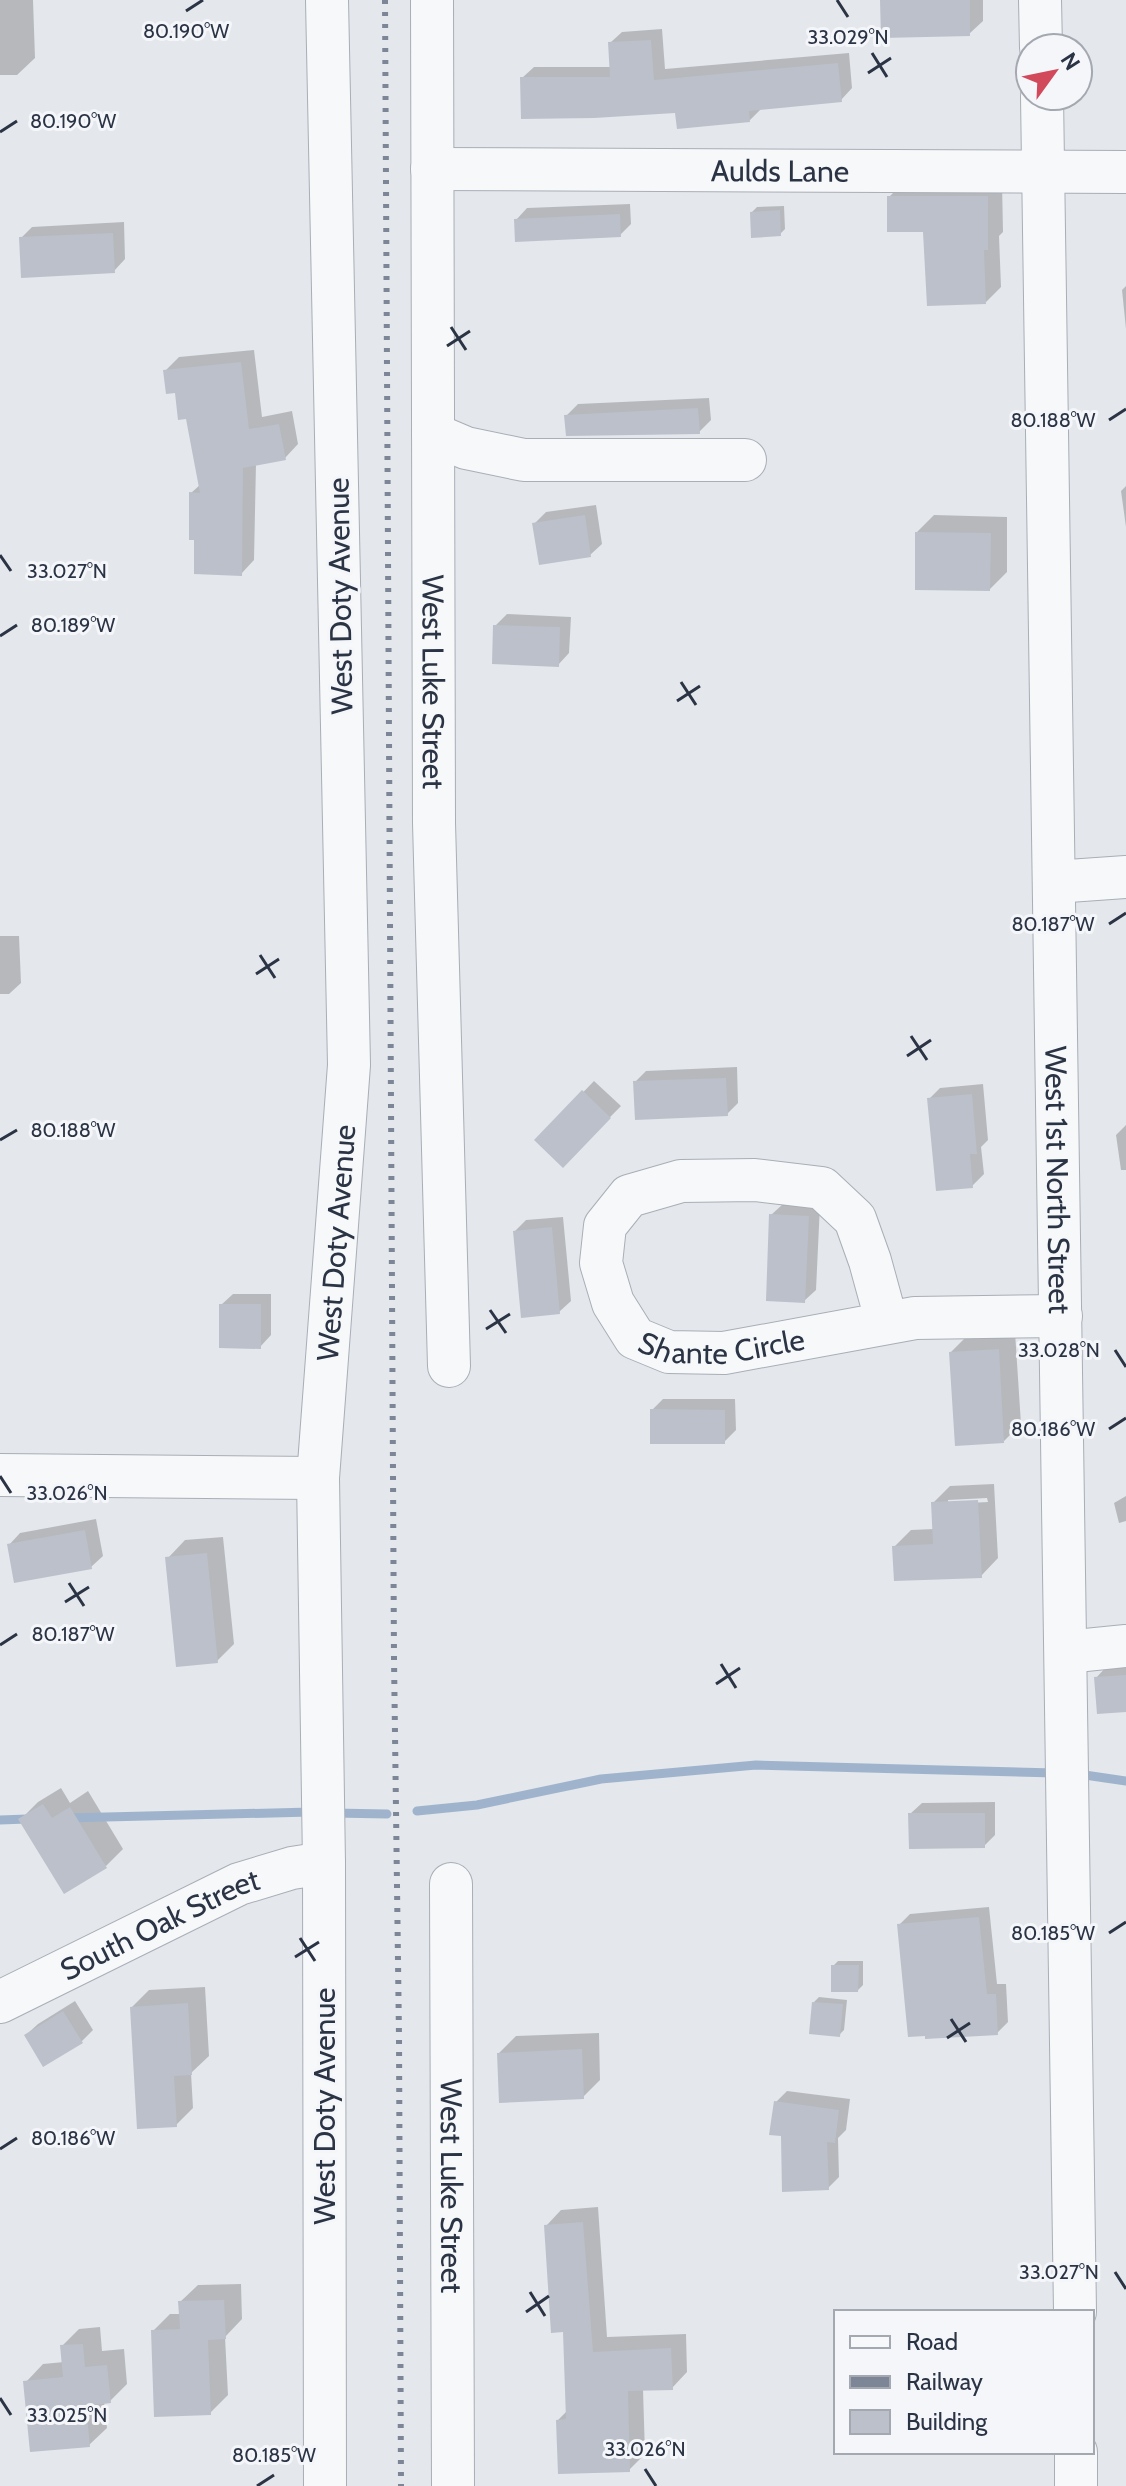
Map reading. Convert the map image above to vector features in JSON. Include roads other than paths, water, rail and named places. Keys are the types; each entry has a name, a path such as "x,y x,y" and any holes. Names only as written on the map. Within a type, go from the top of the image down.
{"street":[{"name":"West Doty Avenue","path":"325,2486 324,1863 318,1478 349,1065 327,0"},
{"name":"West Luke Street","path":"432,0 435,867 449,1366"},
{"path":"1040,0 1041,32"},
{"name":"West 1st North Street","path":"1042,112 1075,2310"},
{"name":"Aulds Lane","path":"432,169 1126,172"},
{"path":"433,434 466,448 524,460 745,460"},
{"path":"1054,882 1126,877"},
{"name":"Shante Circle","path":"887,1323 855,1219 822,1188 755,1180 681,1181 629,1196 605,1226 601,1263 613,1303 635,1338 669,1352 724,1353 915,1318 1061,1316"},
{"path":"0,1475 318,1478"},
{"path":"1066,1652 1126,1646"},
{"name":"South Oak Street","path":"0,2002 239,1884 292,1868 324,1863"},
{"name":"West Luke Street","path":"451,1884 453,2486"},
{"path":"1076,2454 1076,2486"}],"waterway":[{"path":"417,1811 477,1805 601,1779 756,1765 1055,1773"},
{"path":"1078,1774 1126,1781"},
{"path":"66,1818 311,1812"},
{"path":"334,1813 387,1814"},
{"path":"0,1820 27,1819"}],"railway":[{"path":"385,0 401,2486"}]}
